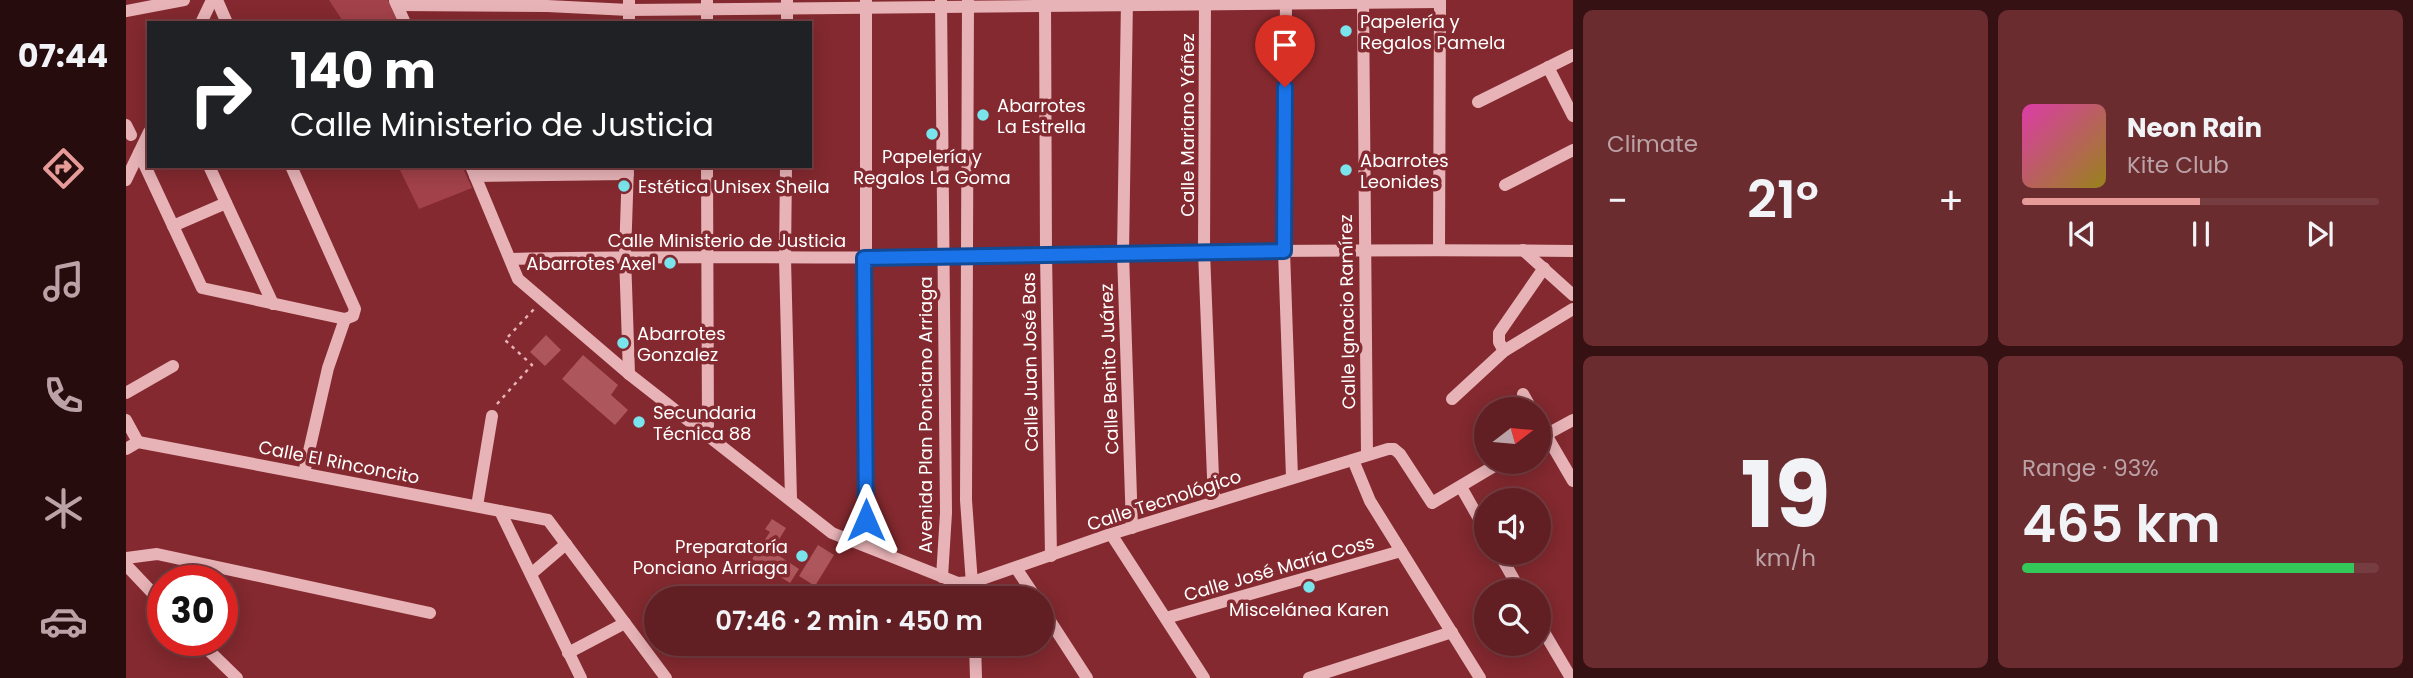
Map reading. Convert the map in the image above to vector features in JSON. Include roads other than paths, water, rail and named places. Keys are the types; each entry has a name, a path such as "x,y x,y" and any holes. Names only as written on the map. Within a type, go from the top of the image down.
{"street":[{"path":"126,11 184,0"},
{"path":"202,21 212,0"},
{"path":"217,0 227,21"},
{"name":"Calle Ignacio Ramírez","path":"1363,1 1363,250 1367,455"},
{"path":"404,21 396,3 547,3 629,11 707,11 787,5 1440,1 1439,249"},
{"name":"Calle Juan José Bas","path":"1045,2 1051,556"},
{"name":"Calle Benito Juárez","path":"1127,2 1123,253 1132,528"},
{"name":"Calle Mariano Yáñez","path":"1205,2 1204,252 1214,502"},
{"path":"1286,2 1284,251 1292,477"},
{"name":"Avenida Plan Ponciano Arriaga","path":"941,3 946,513 942,577"},
{"path":"968,3 966,500 973,586"},
{"path":"866,4 866,546"},
{"path":"1478,102 1573,55"},
{"path":"1548,67 1573,116"},
{"path":"126,180 147,136"},
{"path":"1505,185 1573,150"},
{"path":"139,153 202,288 345,319 353,316 355,309 292,168"},
{"path":"210,168 273,304"},
{"path":"707,168 708,434"},
{"path":"786,168 790,500"},
{"path":"629,374 625,256 628,170 473,171 518,279 629,374 832,533 958,583 973,582"},
{"path":"173,226 226,203"},
{"name":"Calle Ministerio de Justicia","path":"511,259 625,256 785,259 1439,249 1573,251"},
{"path":"1523,250 1573,295"},
{"path":"1504,351 1499,342 1499,333 1544,268"},
{"path":"1452,398 1504,351 1573,309"},
{"path":"304,474 328,368 345,319"},
{"path":"126,393 173,366"},
{"path":"477,506 492,413"},
{"path":"126,420 138,442 126,449"},
{"path":"1551,431 1573,420"},
{"name":"Calle El Rinconcito","path":"138,442 548,520 566,544"},
{"name":"Calle Tecnológico","path":"973,582 1111,534 1292,477 1394,449 1432,503 1461,487"},
{"path":"1551,449 1573,481"},
{"path":"1353,460 1370,501 1480,678"},
{"path":"1474,510 1461,487 1482,474"},
{"path":"946,513 966,500"},
{"path":"500,511 581,678"},
{"path":"1111,534 1205,678"},
{"path":"531,574 566,544 666,678"},
{"name":"Calle José María Coss","path":"1166,618 1401,551"},
{"path":"126,558 157,554 430,613"},
{"path":"126,565 147,587"},
{"path":"1016,568 1028,586"},
{"path":"568,653 625,623"},
{"path":"1054,627 1087,678"},
{"path":"1309,678 1452,632"},
{"path":"1551,644 1571,678"},
{"path":"214,656 237,678"},
{"path":"975,656 976,678"}],"place":[{"name":"Papelería y Regalos Pamela","path":"1346,31"},
{"name":"Abarrotes La Estrella","path":"983,115"},
{"name":"Papelería y Regalos La Goma","path":"932,134"},
{"name":"Abarrotes Leonides","path":"1346,170"},
{"name":"Estética Unisex Sheila","path":"624,186"},
{"name":"Abarrotes Axel","path":"670,263"},
{"name":"Abarrotes Gonzalez","path":"623,343"},
{"name":"Secundaria Técnica 88","path":"639,422"},
{"name":"Preparatoría Ponciano Arriaga","path":"802,556"},
{"name":"Miscelánea Karen","path":"1309,587"}]}
